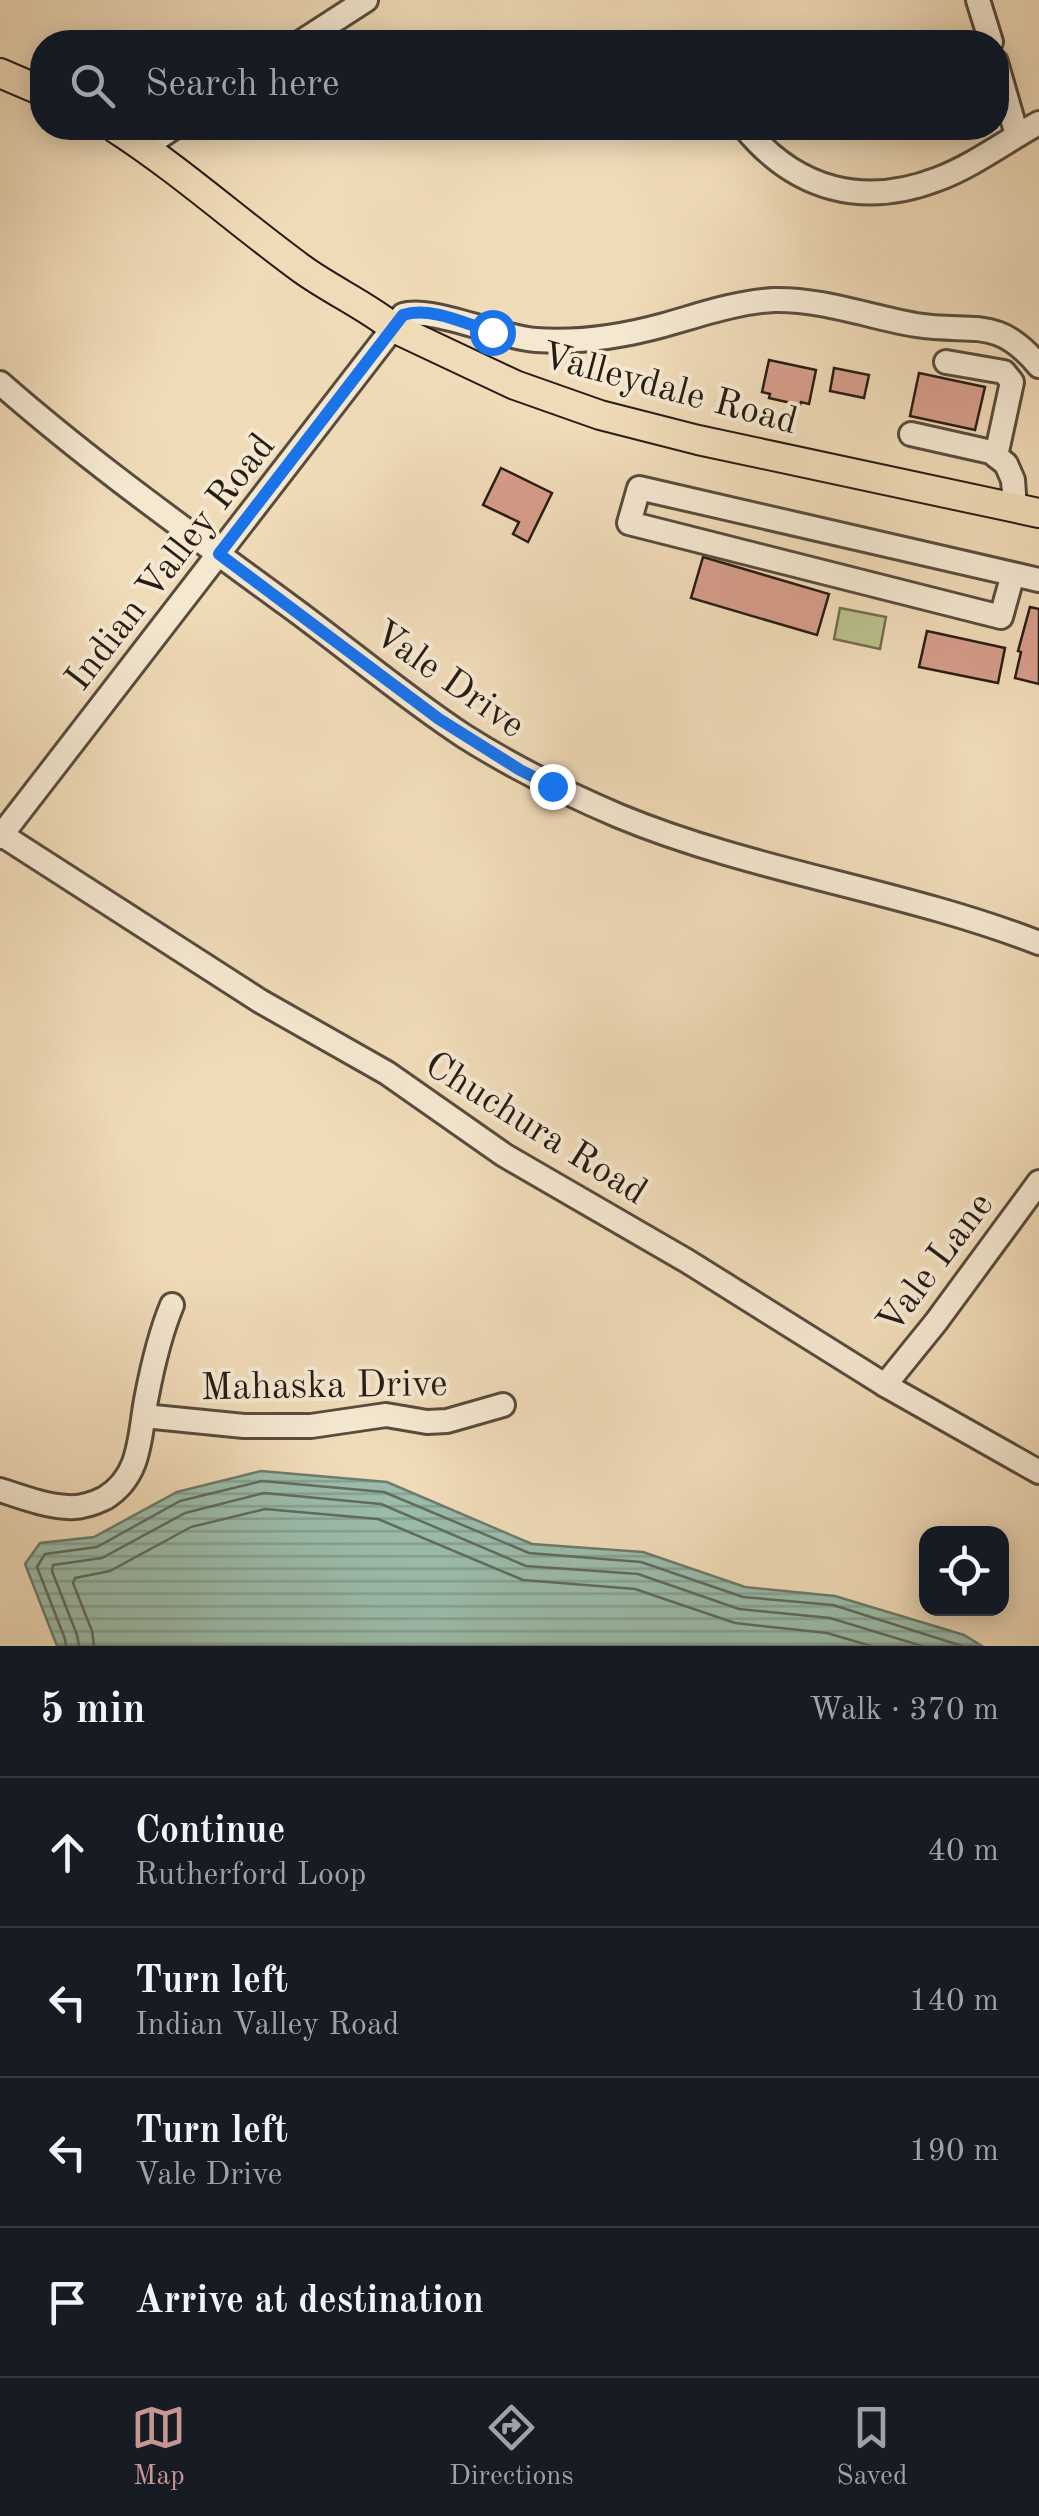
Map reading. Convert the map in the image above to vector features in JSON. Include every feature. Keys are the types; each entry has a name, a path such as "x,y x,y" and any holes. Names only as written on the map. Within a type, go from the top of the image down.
{"main road":[{"path":"0,73 30,86"},
{"name":"Valleydale Road","path":"134,140 305,271 394,328 515,385 600,415 698,440 1027,510"}],"street":[{"path":"320,30 366,0"},
{"path":"978,0 987,30"},
{"path":"1009,108 1017,136"},
{"path":"756,140 771,156 808,180 847,192 868,193 910,188 942,178 1039,122"},
{"path":"145,147 155,140"},
{"path":"394,328 403,315 415,312 514,337 566,340 643,330 742,304 798,301 916,325 985,329 1013,339 1039,366"},
{"name":"Indian Valley Road","path":"1,836 394,328"},
{"path":"946,362 1004,372 1012,382 996,456"},
{"name":"Vale Drive","path":"0,383 114,478 439,719 520,770 620,816 674,835 1039,943"},
{"path":"910,434 991,452 1006,464 1027,510"},
{"path":"1013,574 1002,617 629,523 639,488 1013,574 1039,580"},
{"name":"Chuchura Road","path":"1,836 260,1001 387,1073 504,1155 688,1261 885,1385 1039,1472"},
{"name":"Vale Lane","path":"885,1385 1039,1182"},
{"name":"Mahaska Drive","path":"0,1490 65,1507 80,1507 117,1489 136,1459 160,1334 172,1305"},
{"name":"Mahaska Drive","path":"144,1416 244,1426 312,1426 386,1415 447,1421 503,1405"}],"green space":[{"path":"840,608 886,617 880,649 834,639"}],"water":[{"path":"261,1471 387,1482 532,1544 643,1552 745,1587 835,1596 964,1635 982,1646 57,1646 25,1564 40,1543 94,1537 177,1492"}],"building":[{"path":"769,360 816,370 809,404 769,398 770,394 762,392"},
{"path":"834,368 869,375 864,398 830,391"},
{"path":"919,373 985,387 975,430 910,416"},
{"path":"501,468 552,493 528,542 513,534 519,522 483,505"},
{"path":"703,557 829,594 817,635 691,598"},
{"path":"1030,607 1039,609 1039,684 1015,678"},
{"path":"927,631 1005,648 998,683 919,667"}],"route":[{"path":"492,332 430,314 403,315 219,554 439,719 552,786"}]}
